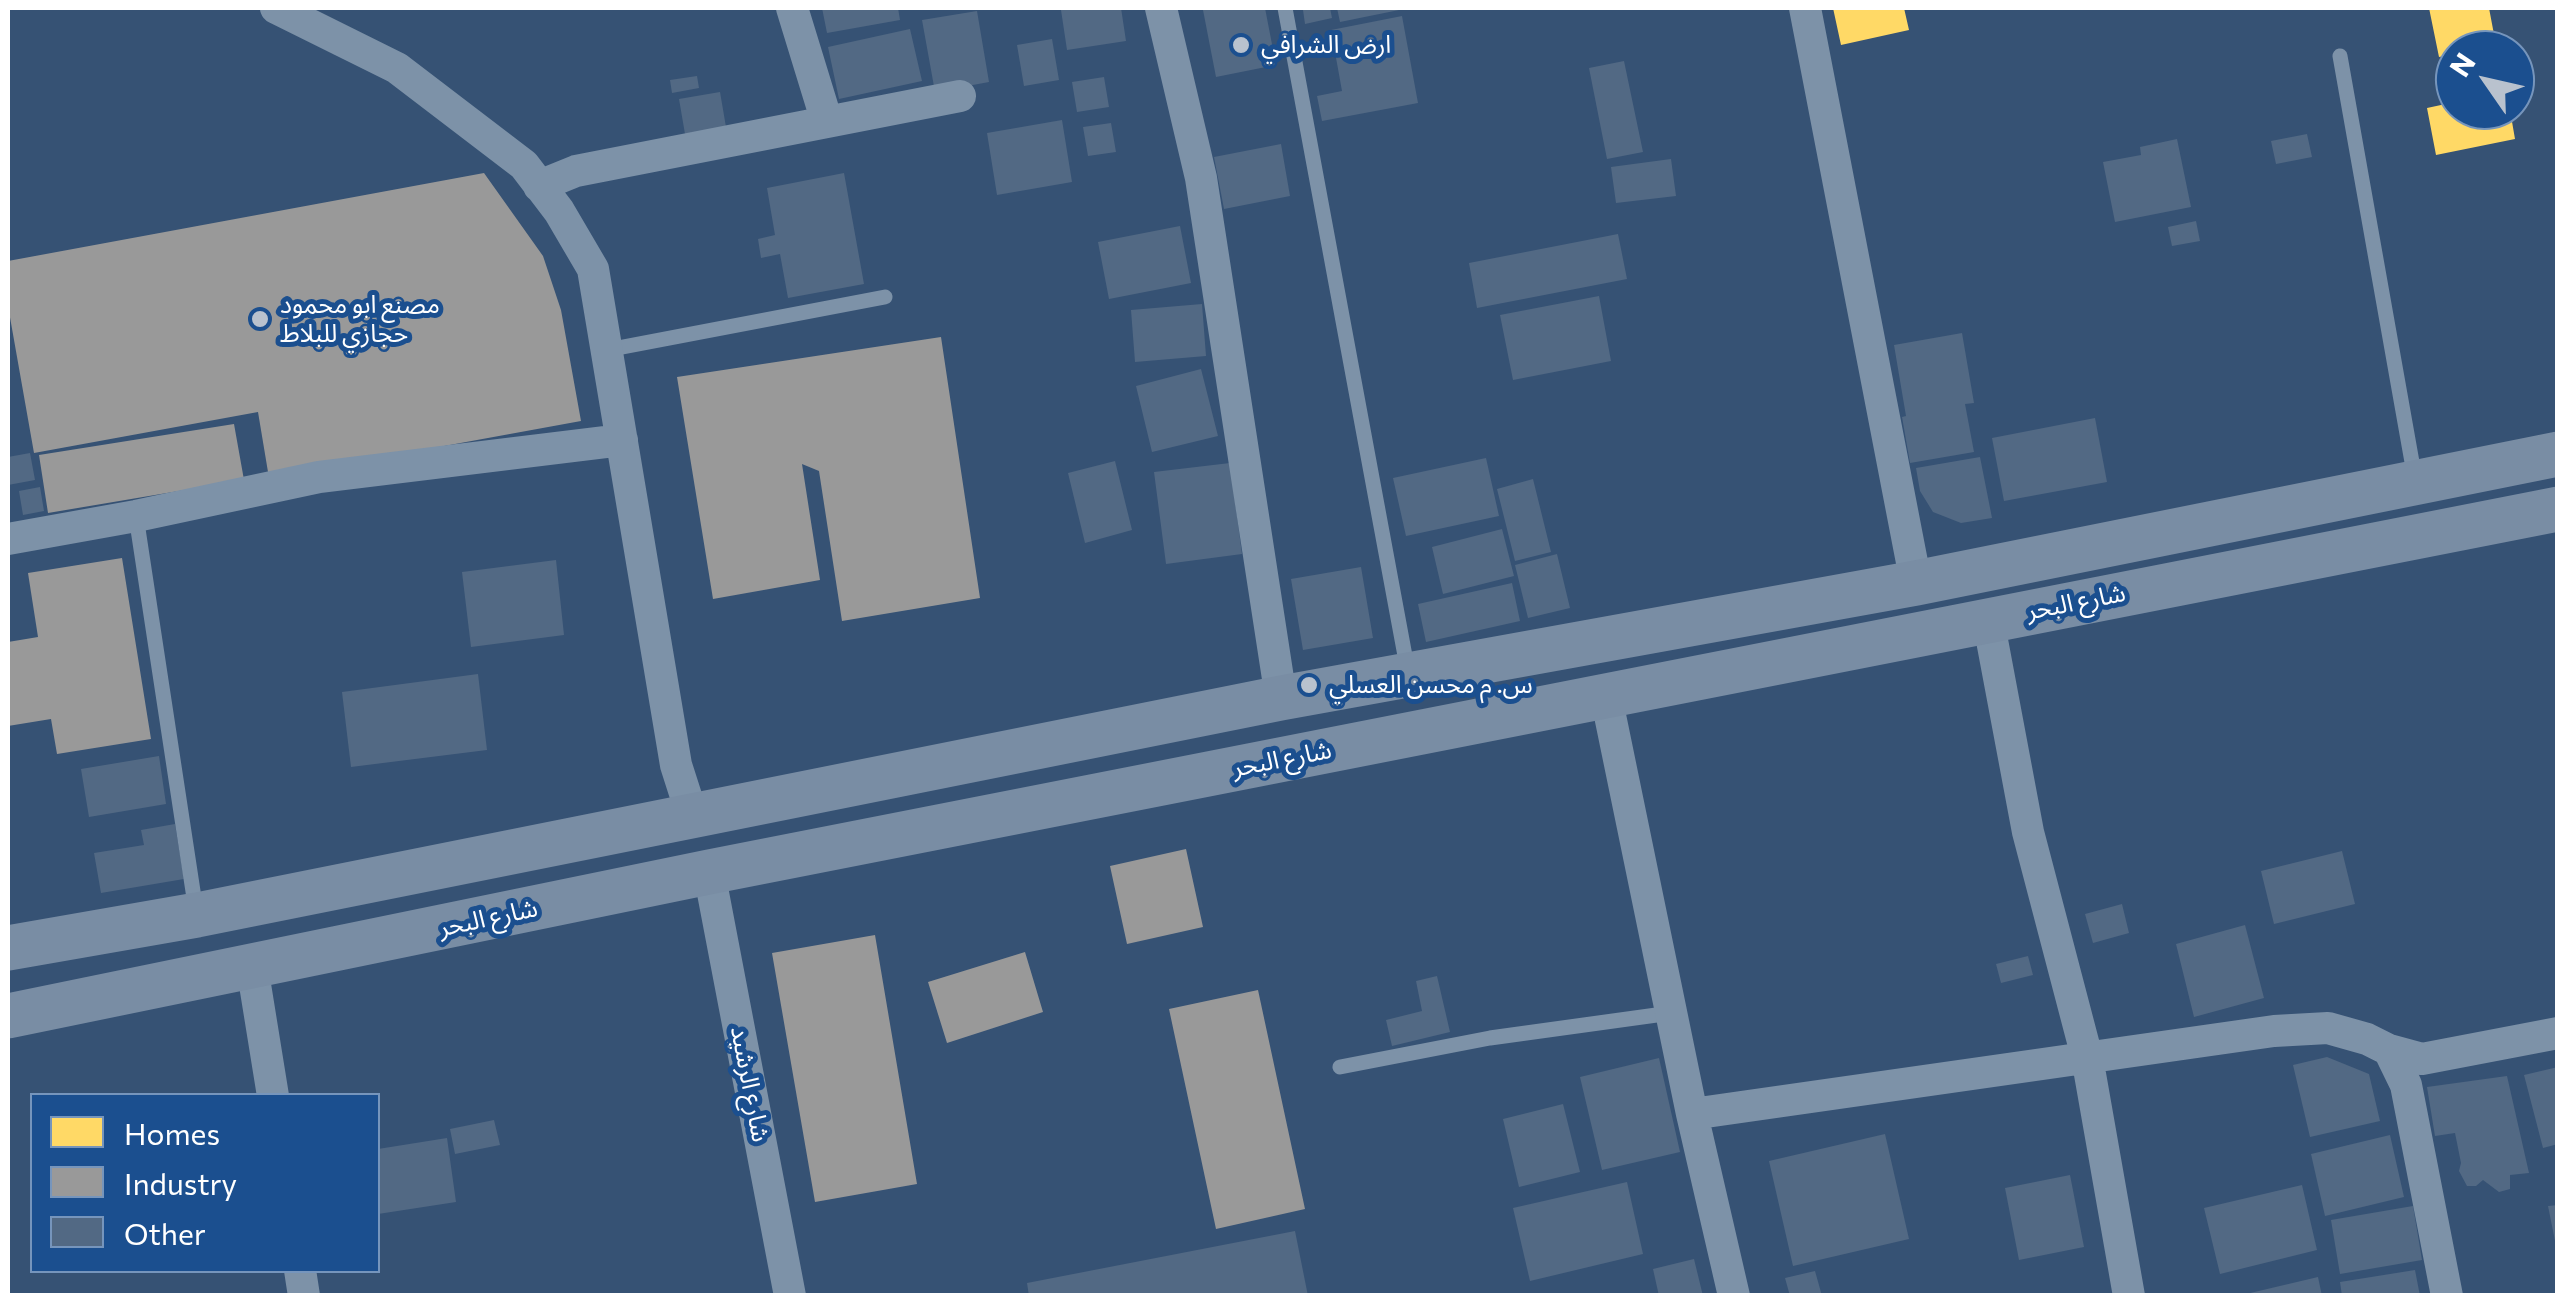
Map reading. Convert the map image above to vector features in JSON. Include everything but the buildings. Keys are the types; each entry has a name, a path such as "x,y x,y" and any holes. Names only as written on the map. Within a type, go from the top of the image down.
{"main road":[{"name":"شارع البحر","path":"8,948 197,915 1280,698 1916,582 2558,454"},
{"name":"شارع البحر","path":"8,1016 710,872 2558,508"},
{"path":"1045,745 1058,803"}],"street":[{"path":"276,8 397,68 524,165 594,268 676,765 692,815"},
{"path":"792,8 827,122"},
{"path":"1161,8 1202,178 1280,698"},
{"path":"1806,8 1916,582"},
{"path":"540,186 576,171 960,96"},
{"path":"8,539 319,477 622,440"},
{"path":"1988,620 2028,832 2088,1057 2129,1296"},
{"path":"1606,696 1692,1114 1734,1296"},
{"name":"شارع الرشيد","path":"710,872 790,1296"},
{"path":"252,966 272,1093"},
{"path":"1692,1114 2274,1031 2328,1028 2422,1059 2558,1034"},
{"path":"2389,1050 2406,1085 2447,1296"}],"lane":[{"path":"1285,8 1408,676"},
{"path":"2340,56 2416,483"},
{"path":"608,350 886,298"},
{"path":"136,516 197,915"},
{"path":"1340,1067 1490,1038 1672,1012"}],"place":[{"name":"ارض الشرافي","path":"1241,45"},
{"name":"مصنع ابو محمود حجازي للبلاط","path":"260,319"},
{"name":"س. م محسن العسلي","path":"1309,685"}]}
